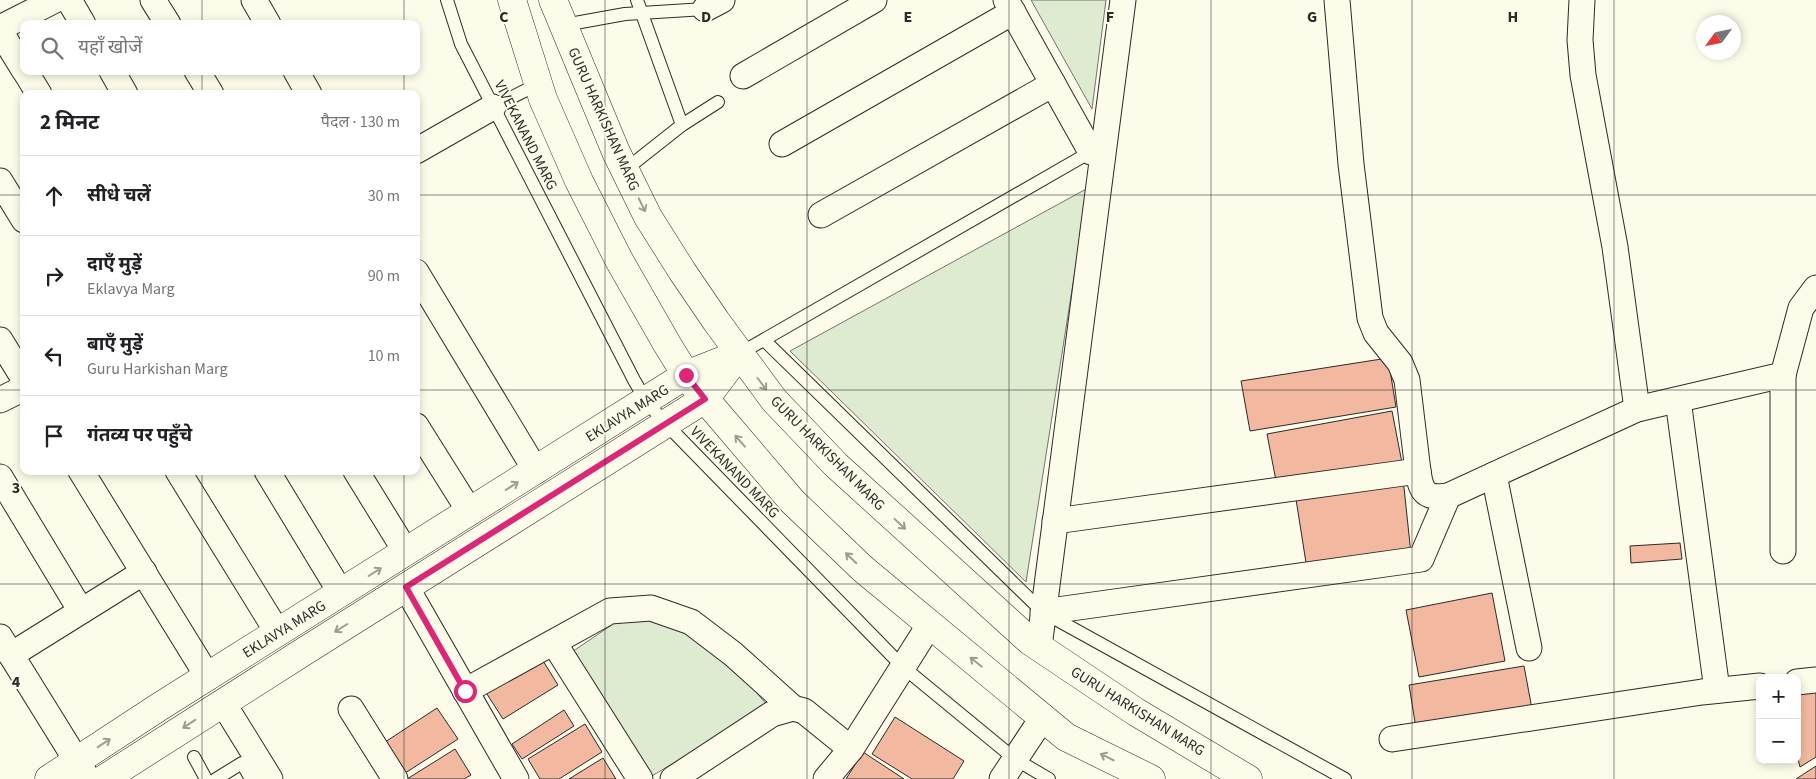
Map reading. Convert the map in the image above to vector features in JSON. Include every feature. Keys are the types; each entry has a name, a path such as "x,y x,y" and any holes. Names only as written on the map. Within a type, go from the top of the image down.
{"main road":[{"path":"512,0 543,99 579,182 619,260 686,375 705,399 792,501 863,569 1066,737 1151,779"},
{"name":"GURU HARKISHAN MARG","path":"553,0 616,152 653,224 682,271 739,354 774,400 836,466 1030,641 1136,712 1248,779"},
{"name":"EKLAVYA MARG","path":"49,779 82,770 208,676 646,402 686,375 739,354"},
{"name":"EKLAVYA MARG","path":"104,779 705,399 739,354"}],"street":[{"path":"20,63 0,29 55,0"},
{"path":"69,0 81,20"},
{"path":"153,0 166,20"},
{"path":"254,0 266,20"},
{"path":"743,76 874,0"},
{"path":"1039,647 1098,148 1123,0"},
{"path":"1337,0 1351,164 1370,318 1376,333 1400,362 1407,380 1420,486 1427,494 1437,498 1448,496 1637,410 1783,375"},
{"path":"1582,0 1580,40 1583,75 1615,247 1637,410"},
{"path":"782,144 1009,6 1053,84 1098,148"},
{"path":"27,75 36,90"},
{"path":"114,75 123,90"},
{"path":"199,75 209,90"},
{"path":"298,75 307,90"},
{"path":"821,215 1053,84"},
{"path":"420,149 493,107"},
{"path":"0,181 20,214"},
{"path":"420,279 536,471"},
{"path":"1783,551 1783,375 1800,308 1816,288"},
{"path":"0,340 20,372"},
{"path":"0,400 20,390"},
{"path":"1678,400 1717,690"},
{"path":"420,432 470,512"},
{"path":"1055,521 1418,471"},
{"path":"83,475 208,676"},
{"path":"180,475 278,633"},
{"path":"269,475 341,593"},
{"path":"358,475 406,552"},
{"path":"1494,475 1529,648"},
{"path":"0,477 81,611"},
{"path":"1043,612 1421,559 1448,496"},
{"path":"82,770 6,646 81,611 144,572"},
{"path":"406,587 516,779"},
{"path":"465,691 610,611 651,608 691,622 733,654 793,708 804,711 851,749"},
{"path":"826,779 851,749 930,624"},
{"path":"554,643 640,779"},
{"path":"1801,682 1816,680"},
{"path":"1392,739 1717,690 1756,686"},
{"path":"223,703 270,779"},
{"path":"672,779 772,714 793,708"},
{"path":"351,709 394,779"},
{"path":"1008,769 1043,717"}],"lane":[{"name":"VIVEKANAND MARG","path":"447,0 461,44 646,402 903,667 1008,769 1049,779"},
{"path":"637,0 682,125"},
{"path":"564,25 625,14 714,5"},
{"path":"493,107 538,84"},
{"path":"625,170 682,125 718,102"},
{"path":"739,354 1098,148"},
{"path":"764,340 1043,612 1345,779"},
{"path":"194,757 206,779"},
{"path":"216,779 242,763 251,779"}],"green space":[{"path":"1031,0 1106,0 1092,109"},
{"path":"1088,188 1026,582 790,351"},
{"path":"664,617 717,647 768,706 647,779 569,654 619,620"}],"building":[{"path":"1388,358 1396,407 1250,431 1241,381"},
{"path":"1392,411 1402,463 1277,486 1267,434"},
{"path":"1403,478 1411,554 1307,569 1295,493"},
{"path":"1680,543 1682,559 1631,563 1630,546"},
{"path":"1492,593 1505,661 1419,677 1406,610"},
{"path":"540,656 558,685 503,719 485,691"},
{"path":"1524,666 1532,709 1416,728 1409,685"},
{"path":"1816,688 1816,757 1800,767 1799,764 1801,764 1801,690"},
{"path":"437,708 458,739 399,777 379,746"},
{"path":"564,710 574,726 522,759 512,744"},
{"path":"895,717 964,761 953,779 912,779 872,754"},
{"path":"585,724 602,752 559,779 540,779 528,759"},
{"path":"455,749 471,775 464,779 407,779"},
{"path":"863,752 904,779 846,779"},
{"path":"603,758 616,779 569,779"},
{"path":"1816,766 1816,779 1796,779"}],"route":[{"path":"465,691 406,587 705,399 686,375"}]}
